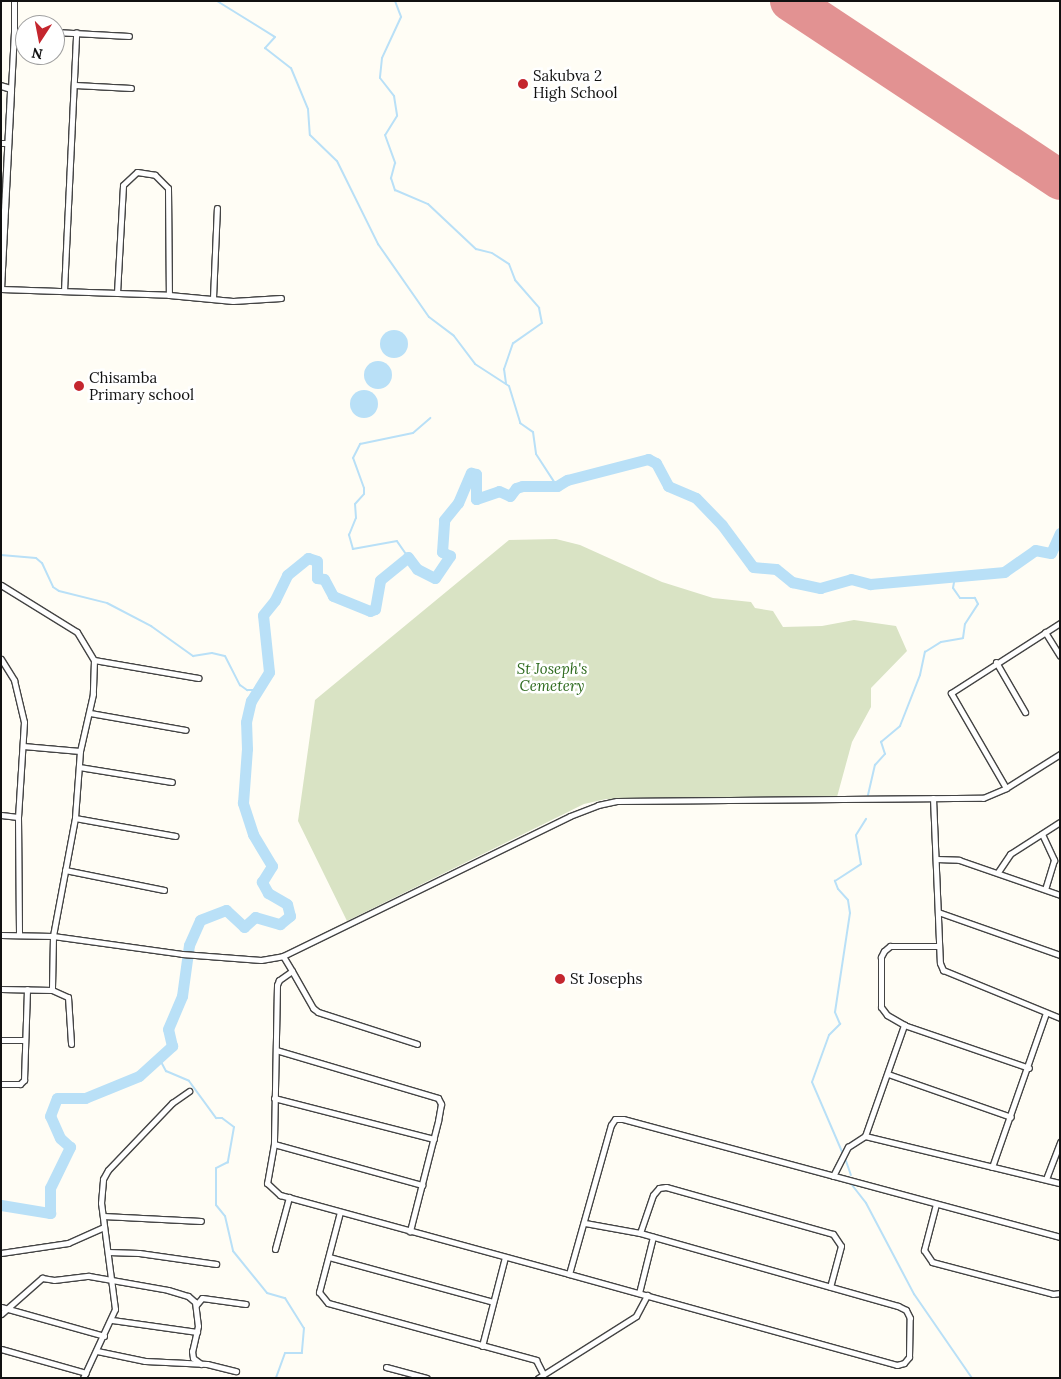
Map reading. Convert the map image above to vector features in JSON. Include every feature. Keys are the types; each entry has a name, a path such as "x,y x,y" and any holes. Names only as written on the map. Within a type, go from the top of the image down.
{"street":[{"path":"14,1 11,89 4,143 1,289 169,295 232,301 281,298"},
{"path":"65,32 129,36"},
{"path":"64,291 76,32"},
{"path":"75,85 131,88"},
{"path":"1,86 11,89"},
{"path":"117,293 123,185 137,172 155,175 168,188 169,295"},
{"path":"213,298 217,208"},
{"path":"1,585 72,628 94,660 90,713 80,751 75,818 53,936 52,990"},
{"path":"1006,788 951,694 953,690 1060,623"},
{"path":"1045,632 1060,656"},
{"path":"1,659 14,680 21,700 22,746 18,817 18,935"},
{"path":"94,660 198,678"},
{"path":"996,662 1025,712"},
{"path":"90,713 186,730"},
{"path":"22,746 80,751"},
{"path":"1,935 53,936 182,954 262,960 283,956 570,816 598,805 617,801 983,798 1006,788 1060,754"},
{"path":"79,767 172,782"},
{"path":"933,798 940,963 947,974 1060,1018"},
{"path":"1,815 18,817"},
{"path":"75,818 175,836"},
{"path":"998,872 1010,854 1060,822"},
{"path":"1042,834 1054,860 1045,889"},
{"path":"936,859 959,860 1060,895"},
{"path":"65,870 164,890"},
{"path":"938,912 1060,955"},
{"path":"939,946 890,946 881,958 881,1007 887,1015 904,1025 1029,1068"},
{"path":"283,956 312,1008 318,1012 418,1044"},
{"path":"292,971 279,980 277,985 274,1144 267,1183 272,1191 340,1212 897,1365 904,1363 909,1357 910,1318 906,1310 640,1233 585,1222"},
{"path":"1,989 52,990 68,997 71,1044"},
{"path":"1,1084 24,1082 27,989"},
{"path":"992,1168 1029,1068 1046,1013"},
{"path":"833,1176 848,1147 865,1136 904,1025"},
{"path":"1,1040 25,1040"},
{"path":"276,1050 438,1098 441,1104 434,1140 410,1231"},
{"path":"888,1074 1011,1117"},
{"path":"1,1349 45,1359 85,1375 112,1320 115,1309 103,1216 102,1187 108,1170 172,1103 189,1091"},
{"path":"274,1098 434,1140"},
{"path":"569,1274 615,1119 623,1119 1060,1237"},
{"path":"865,1136 1060,1183"},
{"path":"1046,1179 1060,1142"},
{"path":"274,1144 422,1184"},
{"path":"640,1233 653,1195 659,1188 666,1187 833,1234 841,1246 830,1288"},
{"path":"275,1249 289,1197"},
{"path":"936,1204 924,1250 932,1262 1053,1294 1060,1293"},
{"path":"340,1212 320,1292 328,1304 536,1360 543,1374"},
{"path":"103,1216 201,1221"},
{"path":"1,1253 68,1243 104,1227"},
{"path":"639,1293 653,1237"},
{"path":"108,1252 139,1253 216,1264"},
{"path":"329,1257 493,1302"},
{"path":"482,1346 505,1257"},
{"path":"1,1314 8,1310 42,1278 54,1280 89,1276 188,1296 246,1304"},
{"path":"538,1378 636,1316 647,1295"},
{"path":"188,1296 196,1306 197,1332 193,1358 188,1363"},
{"path":"196,1306 202,1298"},
{"path":"1,1307 104,1336"},
{"path":"112,1320 197,1332"},
{"path":"97,1351 145,1360 200,1364 236,1371"},
{"path":"193,1358 200,1364"},
{"path":"386,1367 427,1378"}],"green space":[{"name":"St Joseph's Cemetery","path":"556,539 580,545 662,582 713,598 751,602 755,608 773,611 783,627 822,626 854,620 896,626 907,651 871,688 871,707 852,742 837,797 606,799 584,804 347,921 298,821 315,700 509,540"}],"water":[{"path":"394,330 404,334 408,344 404,354 394,358 384,354 380,344 384,334"},
{"path":"378,361 388,365 392,375 388,385 378,389 368,385 364,375 368,365"},
{"path":"364,390 374,394 378,404 374,414 364,418 354,414 350,404 354,394"}],"waterway":[{"path":"217,1 275,37 265,48 291,68 308,109 310,135 337,161 378,244 429,317 454,336 475,364 509,386 520,423 533,432 536,454 557,486"},
{"path":"395,1 401,17 382,58 380,78 394,96 397,116 385,135 395,163 391,178 395,190 428,204 476,249 492,253 509,264 515,280 539,308 542,323 513,343 504,369 506,384"},
{"path":"408,557 397,541 353,549 349,535 356,518 355,504 364,494 364,488 353,458 360,444 413,433 430,418"},
{"path":"1,1205 50,1213 50,1188 70,1147 60,1138 50,1116 57,1098 85,1098 139,1076 172,1046 168,1029 182,996 189,945 200,920 226,910 244,927 255,917 280,924 290,916 287,904 268,893 262,882 272,866 253,834 243,803 247,749 246,722 251,701 269,672 263,615 275,600 287,575 308,558 317,561 317,578 324,579 333,596 370,611 375,609 380,580 408,557 417,569 435,578 450,556 442,552 444,520 458,503 471,473 476,474 476,499 499,491 510,496 516,488 522,486 557,486 567,480 648,459 656,463 668,486 696,498 722,525 753,567 776,569 792,582 820,588 851,579 870,584 1004,572 1035,550 1051,553 1060,533"},
{"path":"1,555 36,558 42,563 53,587 59,591 107,603 151,626 193,656 212,653 225,656 240,685 247,690 258,690"},
{"path":"868,795 875,765 885,754 881,742 900,726 920,675 925,652 941,642 963,638 965,624 978,604 975,598 960,598 953,588 955,577"},
{"path":"843,1154 812,1082 829,1035 840,1024 835,1012 850,913 848,900 838,889 835,881 861,864 856,835 866,819"},
{"path":"159,1058 166,1071 189,1081 216,1118 222,1118 234,1127 228,1162 216,1168 216,1205 225,1216 233,1251 267,1293 285,1298 304,1328 302,1353 285,1353 276,1378"},
{"path":"845,1158 851,1175"},
{"path":"852,1185 866,1203 914,1294 972,1378"}],"runway":[{"path":"790,1 1060,180"}],"place":[{"name":"Sakubva 2 High School","path":"523,84"},
{"name":"Chisamba Primary school","path":"79,386"},
{"name":"St Josephs","path":"560,979"}]}
